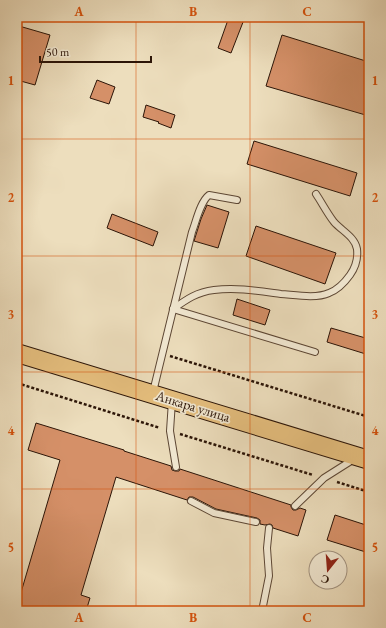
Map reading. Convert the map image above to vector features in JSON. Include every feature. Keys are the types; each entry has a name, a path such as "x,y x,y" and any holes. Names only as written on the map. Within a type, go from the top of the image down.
{"main road":[{"name":"Анкара улица","path":"17,353 364,458"}],"lane":[{"path":"173,309 188,298 213,290 239,289 304,296 329,293 347,280 356,261 357,249 353,238 343,231 334,221 316,194"},
{"path":"152,394 192,232 205,198 212,195 237,200"},
{"path":"173,309 315,352"},
{"path":"172,400 170,431 176,467"},
{"path":"295,506 324,478 364,458"},
{"path":"191,501 214,513 256,522"},
{"path":"262,611 269,576 267,548 269,528"}],"path":[{"path":"162,354 369,417"},
{"path":"17,383 369,492"}],"building":[{"path":"229,17 245,17 231,53 218,48"},
{"path":"19,26 50,35 35,85 17,80 17,33"},
{"path":"282,35 369,62 369,116 266,86"},
{"path":"97,80 115,87 109,104 90,98"},
{"path":"146,105 175,115 171,128 143,117"},
{"path":"254,141 357,173 350,196 247,164"},
{"path":"207,205 229,212 218,248 194,241"},
{"path":"112,214 158,232 153,246 107,228"},
{"path":"256,226 336,253 325,284 246,256"},
{"path":"237,299 270,310 265,325 233,315"},
{"path":"331,328 369,339 369,355 327,342"},
{"path":"36,423 171,466 172,470 175,471 179,471 180,469 291,505 293,510 300,508 306,510 298,536 273,528 270,524 260,524 260,520 257,518 216,509 193,497 189,497 187,500 116,477 81,595 90,598 86,611 17,611 17,606 60,460 28,450"},
{"path":"335,515 369,526 369,553 327,540"}]}
